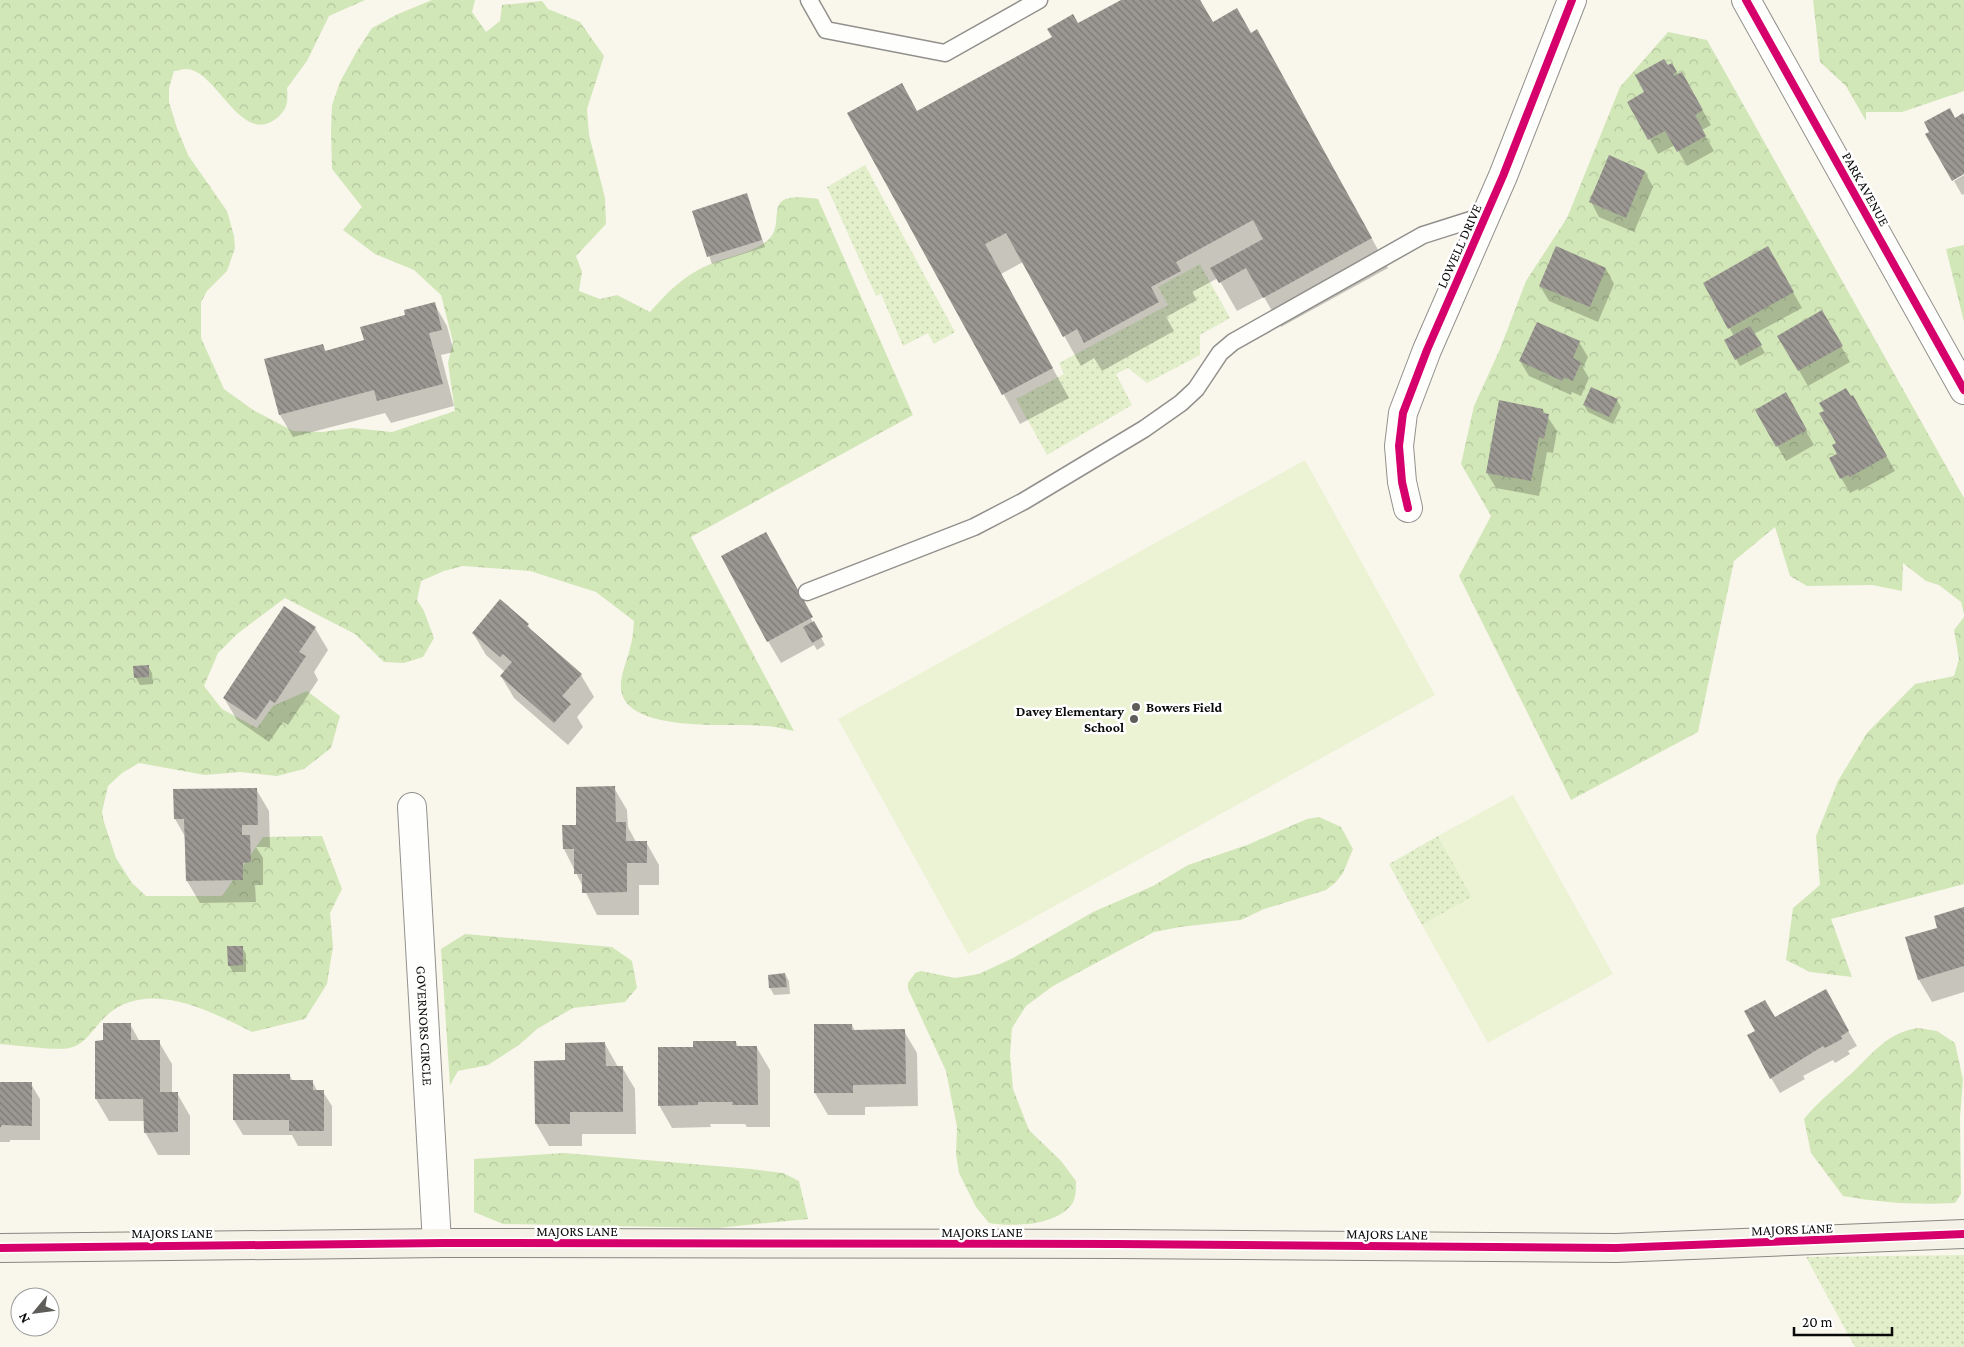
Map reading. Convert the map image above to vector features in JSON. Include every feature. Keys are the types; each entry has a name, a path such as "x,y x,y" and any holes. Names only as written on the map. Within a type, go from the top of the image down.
{"street":[{"name":"LOWELL DRIVE","path":"1408,508 1402,482 1399,446 1403,413 1427,350 1486,215 1572,0"},
{"name":"PARK AVENUE","path":"1746,0 1964,390"},
{"name":"GOVERNORS CIRCLE","path":"412,806 437,1243"},
{"name":"MAJORS LANE","path":"0,1248 437,1243 1117,1244 1616,1248 1964,1234"}],"lane":[{"path":"809,0 826,30 945,53 1039,0"},
{"path":"807,592 974,527 1024,501 1144,430 1182,403 1196,389 1220,353 1233,342 1423,234 1486,215"}],"green space":[{"path":"0,0 365,0 329,16 307,61 287,88 286,107 279,116 266,124 253,123 241,117 208,81 197,72 186,69 174,71 169,88 169,102 188,155 227,211 234,236 235,248 227,271 207,291 201,302 201,338 224,389 253,410 293,431 322,432 352,428 392,432 455,411 448,363 453,342 441,295 414,270 375,254 343,230 362,207 332,169 332,105 340,82 372,28 398,14 432,0 475,0 472,12 486,32 500,21 502,5 542,1 548,9 580,22 604,56 587,109 589,135 605,198 606,224 576,256 582,272 579,291 600,299 617,295 650,312 694,272 713,263 755,249 767,241 776,225 780,203 787,199 799,197 818,199 913,415 691,537 794,731 768,726 682,723 660,720 641,713 627,703 621,689 623,673 632,641 634,621 596,592 530,571 463,566 444,571 421,581 417,600 424,611 434,638 423,657 404,663 384,662 355,634 285,598 237,634 218,653 204,686 222,709 257,728 273,706 307,691 340,716 331,748 304,769 277,776 240,772 205,775 139,763 122,773 108,786 102,812 116,858 132,883 146,896 222,896 263,837 322,836 342,889 330,913 333,946 327,984 305,1019 252,1032 217,1015 179,1002 160,999 141,1000 123,1005 106,1016 85,1039 69,1048 55,1049 0,1044"},
{"path":"1813,0 1964,0 1964,91 1902,112 1866,112 1866,121 1846,86 1820,62"},
{"path":"1668,32 1707,40 1964,498 1964,614 1961,602 1939,585 1926,581 1903,563 1902,591 1872,585 1807,586 1790,576 1775,527 1734,561 1698,732 1571,800 1459,576 1491,516 1461,464 1474,406 1500,349 1526,281 1567,218 1620,87"},
{"path":"865,165 955,332 934,344 928,333 903,346 881,294 876,296 827,187"},
{"path":"1964,245 1964,322 1946,249"},
{"path":"1200,264 1230,318 1200,335 1200,355 1147,383 1128,368 1116,374 1132,405 1047,455 1016,399 1064,374 1059,363 1168,305 1158,287"},
{"name":"Bowers Field","path":"1305,460 1435,695 968,954 838,719"},
{"path":"1964,617 1964,884 1831,919 1852,977 1810,972 1786,960 1793,908 1820,885 1816,836 1838,781 1867,733 1915,684 1954,676 1959,659 1954,630"},
{"path":"1513,795 1613,974 1488,1043 1422,925 1472,897 1438,836"},
{"path":"1319,817 1341,827 1353,849 1343,873 1326,890 1264,909 1241,920 1154,932 1053,986 1026,1006 1012,1028 1010,1055 1013,1089 1029,1130 1061,1161 1076,1181 1075,1196 1072,1204 1065,1211 1045,1221 1021,1225 989,1223 976,1207 959,1173 956,1154 957,1127 946,1071 908,989 908,983 915,973 921,971 955,978 979,974 1013,958 1093,912 1153,886 1188,865 1247,845 1307,819"},
{"path":"1438,836 1472,897 1422,925 1389,864"},
{"path":"465,934 612,947 632,961 637,988 625,1002 573,1008 537,1029 519,1045 488,1065 458,1071 450,1085 441,949"},
{"path":"1918,1028 1937,1031 1955,1043 1963,1080 1960,1117 1961,1194 1955,1203 1940,1204 1899,1203 1843,1196 1811,1153 1804,1119 1882,1044 1907,1030"},
{"path":"564,1153 783,1173 799,1181 808,1219 717,1228 503,1224 474,1212 474,1159"},
{"path":"1964,1255 1964,1347 1855,1347 1806,1257"}],"building":[{"path":"1121,0 1200,0 1213,22 1237,8 1251,33 1257,29 1372,238 1263,298 1246,268 1219,283 1210,268 1263,239 1253,220 1176,262 1181,271 1151,287 1159,302 1084,343 1077,329 1063,337 1006,233 985,244 1053,368 1002,395 847,113 902,83 917,111 1052,37 1047,29 1073,14 1078,23"},
{"path":"1664,59 1668,65 1672,63 1677,72 1673,74 1674,76 1682,72 1703,110 1695,115 1706,136 1677,152 1665,131 1648,140 1627,102 1644,92 1635,75"},
{"path":"1950,108 1955,118 1963,113 1964,115 1964,174 1952,181 1925,134 1929,132 1924,122"},
{"path":"1609,155 1645,171 1626,218 1589,202"},
{"path":"747,193 762,240 707,257 692,211"},
{"path":"1556,246 1606,268 1590,307 1539,286"},
{"path":"1768,246 1794,292 1728,329 1703,283"},
{"path":"435,302 442,330 429,333 443,384 377,401 374,390 279,415 264,359 323,344 325,351 364,340 360,327 405,315 404,310"},
{"path":"1822,310 1843,346 1798,371 1777,336"},
{"path":"1537,322 1580,341 1573,358 1581,362 1573,381 1564,377 1562,381 1519,361"},
{"path":"1750,326 1762,345 1735,360 1724,340"},
{"path":"1591,387 1618,399 1609,417 1583,405"},
{"path":"1846,388 1851,396 1853,395 1887,456 1850,477 1848,475 1840,479 1829,458 1837,454 1832,445 1836,443 1819,413 1824,411 1819,403"},
{"path":"1786,392 1807,430 1776,447 1755,410"},
{"path":"1499,400 1543,409 1543,413 1549,414 1544,439 1539,437 1531,481 1486,473"},
{"path":"766,532 813,617 767,642 721,556"},
{"path":"500,599 529,624 527,626 582,674 562,696 571,704 554,723 500,676 512,662 503,654 500,657 472,633"},
{"path":"284,606 316,627 299,652 306,656 275,703 270,700 256,720 223,698"},
{"path":"814,621 823,637 812,643 803,627"},
{"path":"149,665 149,677 134,678 133,666"},
{"path":"615,786 616,822 626,822 626,841 647,841 647,863 627,863 627,892 582,893 582,874 574,874 574,849 563,849 562,825 576,825 576,787"},
{"path":"257,788 258,825 242,825 242,835 250,835 251,862 243,863 243,880 186,881 184,819 174,819 173,789"},
{"path":"1964,907 1964,966 1918,980 1905,937 1937,928 1934,916"},
{"path":"227,946 243,946 243,965 228,966"},
{"path":"785,973 787,987 769,988 768,975"},
{"path":"1826,989 1849,1031 1841,1036 1842,1039 1825,1048 1823,1046 1770,1079 1747,1035 1755,1031 1744,1011 1765,1000 1775,1017"},
{"path":"103,1023 131,1023 131,1040 160,1040 160,1092 178,1092 178,1132 144,1133 143,1099 95,1099 95,1041 103,1040"},
{"path":"814,1024 852,1024 852,1030 905,1029 906,1084 853,1085 853,1093 814,1093"},
{"path":"693,1041 736,1041 736,1046 757,1046 758,1105 732,1105 733,1102 698,1102 698,1105 658,1106 658,1047 693,1047"},
{"path":"605,1042 606,1066 623,1066 623,1112 570,1112 570,1124 535,1124 534,1061 565,1060 565,1043"},
{"path":"233,1074 290,1074 290,1080 313,1080 313,1090 324,1090 324,1131 289,1131 289,1120 233,1120"},
{"path":"0,1082 32,1082 32,1126 2,1125 0,1128"}],"cycle path":[{"path":"1408,508 1402,482 1399,446 1403,413 1427,350 1503,176 1572,0"},
{"path":"1746,0 1964,390"},
{"path":"0,1248 444,1243 1117,1244 1616,1248 1964,1234"}],"place":[{"name":"Bowers Field","path":"1136,707"},
{"name":"Davey Elementary School","path":"1134,719"}]}
